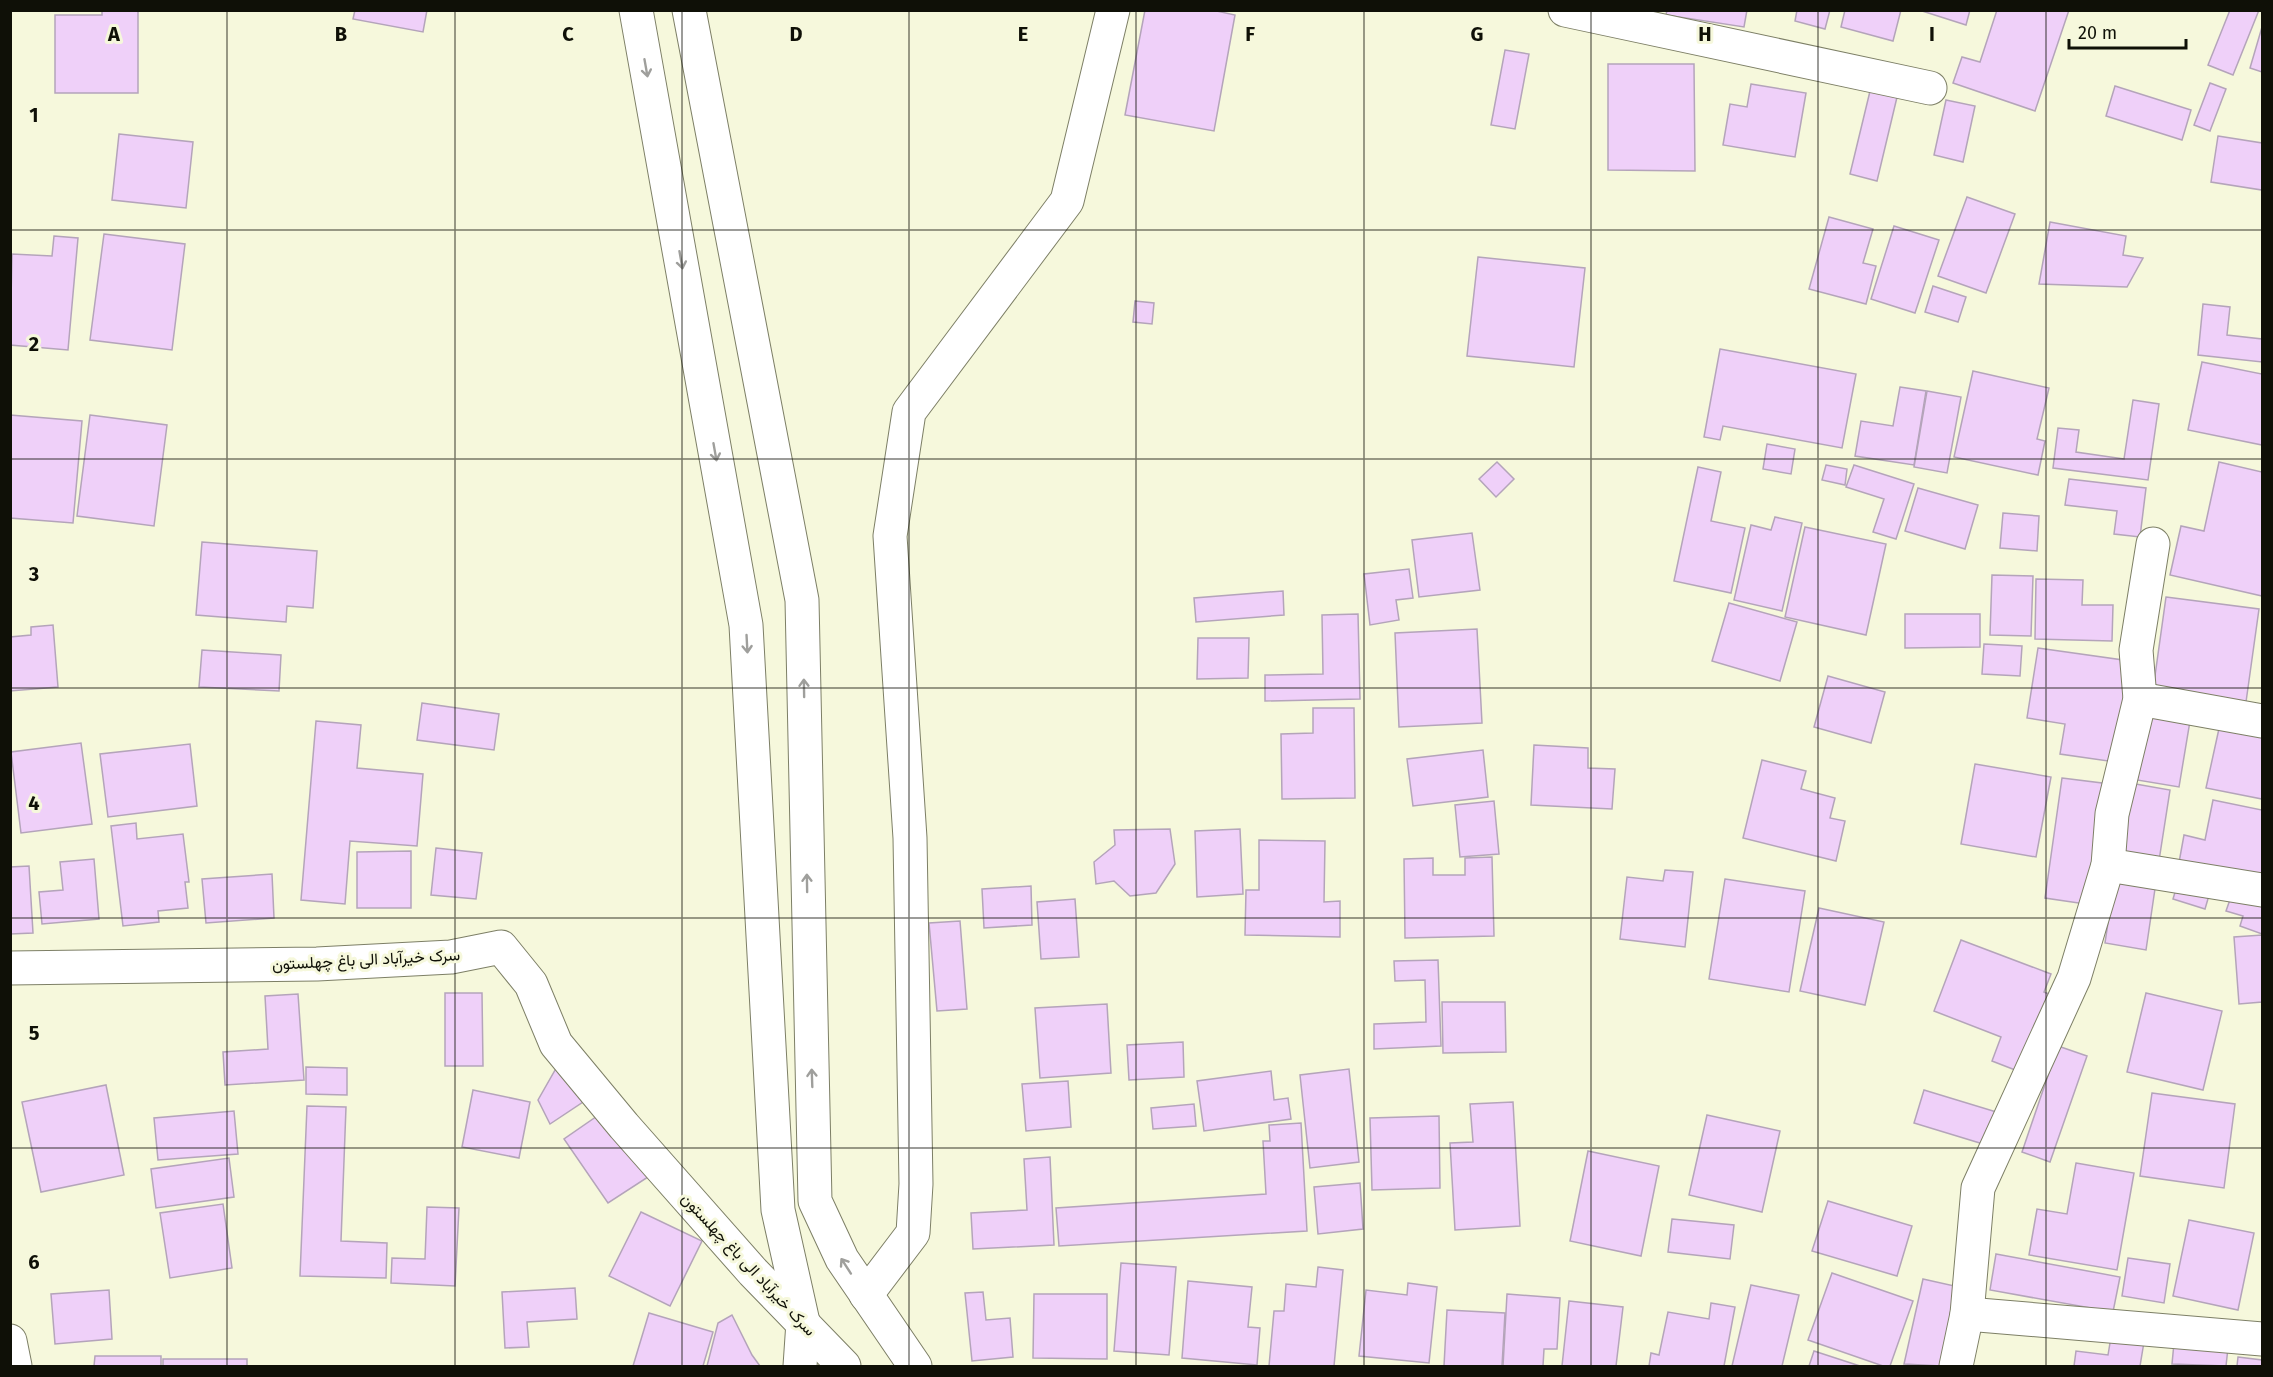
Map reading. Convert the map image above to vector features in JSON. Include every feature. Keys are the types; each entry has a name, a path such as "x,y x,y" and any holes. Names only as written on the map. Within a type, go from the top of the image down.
{"street":[{"path":"636,10 746,625 778,1210 803,1322 800,1366"},
{"path":"689,10 802,600 815,1201 842,1259 915,1366"},
{"path":"866,1295 913,1233 916,1194 910,838 890,536 909,412 1067,201 1113,10"},
{"path":"1564,10 1930,88"},
{"path":"1956,1366 1967,1314 1978,1188 2074,978 2108,865 2112,814 2140,699 2136,650 2153,544"},
{"path":"2140,699 2262,721"},
{"path":"2108,865 2262,890"},
{"name":"سرک خیرآباد الی باغ چهلستون","path":"10,968 328,963 451,957 501,947 531,984 556,1044 624,1126 745,1263 844,1366"},
{"path":"1967,1314 2262,1339"},
{"path":"10,1341 15,1366"}],"building":[{"path":"102,10 138,10 138,93 55,93 55,15 102,15"},
{"path":"355,10 427,10 423,32 353,19"},
{"path":"1145,10 1212,10 1235,15 1214,131 1125,115"},
{"path":"1667,10 1747,10 1744,27 1666,15"},
{"path":"1797,10 1830,10 1825,29 1795,21"},
{"path":"1845,10 1901,10 1893,41 1841,27"},
{"path":"1919,10 1970,10 1966,25"},
{"path":"1997,10 2069,10 2035,111 1953,83 1962,57 1980,62"},
{"path":"2230,10 2259,10 2233,75 2208,65"},
{"path":"2262,27 2262,72 2250,68"},
{"path":"1505,50 1529,54 1515,129 1491,125"},
{"path":"1608,64 1694,64 1695,171 1608,170"},
{"path":"2210,83 2226,89 2210,131 2194,125"},
{"path":"1751,84 1806,93 1795,157 1723,145 1730,104 1747,107"},
{"path":"2115,86 2191,110 2182,140 2106,116"},
{"path":"1871,87 1898,93 1877,181 1850,174"},
{"path":"1946,100 1975,106 1963,162 1934,155"},
{"path":"119,134 193,142 186,208 112,200"},
{"path":"2218,136 2262,143 2262,190 2211,182"},
{"path":"1967,197 2015,214 1986,293 1938,276"},
{"path":"1829,217 1873,229 1863,263 1876,266 1866,304 1809,289"},
{"path":"2050,222 2126,236 2123,255 2143,258 2127,287 2039,284"},
{"path":"1894,226 1939,240 1915,313 1871,299"},
{"path":"104,234 185,244 172,350 90,340"},
{"path":"54,236 78,238 68,350 10,345 12,254 52,256"},
{"path":"1478,257 1585,268 1574,367 1467,356"},
{"path":"1933,286 1966,297 1958,322 1925,312"},
{"path":"1135,301 1154,303 1152,324 1133,322"},
{"path":"2203,304 2230,307 2227,335 2262,339 2262,362 2198,355"},
{"path":"1720,349 1856,374 1842,448 1723,426 1720,440 1704,437"},
{"path":"2202,362 2262,374 2262,445 2188,430"},
{"path":"1973,371 2049,388 2037,439 2045,441 2038,475 1954,457"},
{"path":"1900,387 1926,391 1914,465 1855,456 1861,421 1893,426"},
{"path":"1927,391 1961,397 1947,473 1914,467"},
{"path":"2133,400 2159,404 2148,480 2053,468 2058,428 2079,430 2076,452 2124,459"},
{"path":"10,415 82,421 73,523 10,518"},
{"path":"90,415 167,425 154,526 77,516"},
{"path":"1767,444 1795,449 1791,474 1763,469"},
{"path":"1497,462 1514,479 1496,497 1479,479"},
{"path":"2219,462 2262,472 2262,596 2170,575 2181,526 2204,531"},
{"path":"1826,465 1847,469 1845,485 1822,480"},
{"path":"1854,465 1914,484 1896,539 1873,532 1884,499 1846,487"},
{"path":"1698,467 1721,472 1711,521 1745,528 1731,593 1674,581"},
{"path":"2069,479 2146,488 2140,537 2114,534 2117,511 2065,505"},
{"path":"1918,488 1978,505 1965,549 1905,531"},
{"path":"2003,513 2039,516 2037,551 2000,548"},
{"path":"1775,517 1802,523 1782,611 1734,600 1751,525 1771,530"},
{"path":"1805,527 1886,544 1866,635 1785,617"},
{"path":"1472,533 1480,590 1419,597 1412,540"},
{"path":"202,542 317,551 313,608 287,606 286,622 196,615"},
{"path":"1409,569 1413,598 1396,600 1399,620 1370,625 1364,574"},
{"path":"1992,575 2033,576 2031,636 1990,635"},
{"path":"2036,579 2083,580 2082,605 2113,605 2112,641 2035,639"},
{"path":"1283,591 1284,615 1196,622 1194,598"},
{"path":"2166,597 2259,609 2246,702 2153,690"},
{"path":"1729,603 1797,622 1780,681 1712,661"},
{"path":"1358,614 1360,699 1265,701 1265,675 1323,674 1322,615"},
{"path":"1905,614 1980,614 1980,647 1905,648"},
{"path":"53,625 58,687 10,691 10,637 31,635 31,627"},
{"path":"1477,629 1482,723 1399,727 1395,633"},
{"path":"1198,638 1249,638 1248,678 1197,679"},
{"path":"1984,644 2022,646 2020,676 1982,674"},
{"path":"2038,648 2130,661 2115,762 2060,754 2065,724 2027,718"},
{"path":"202,650 281,655 279,691 199,687"},
{"path":"1828,676 1885,692 1871,743 1814,727"},
{"path":"422,703 499,714 494,750 417,740"},
{"path":"1313,708 1354,708 1355,798 1282,799 1281,734 1313,733"},
{"path":"2149,708 2191,715 2179,787 2137,780"},
{"path":"316,721 361,725 357,768 423,774 417,846 350,841 345,904 301,900"},
{"path":"2220,724 2262,733 2262,799 2206,788"},
{"path":"81,743 92,824 21,833 11,752"},
{"path":"190,744 197,806 108,817 100,754"},
{"path":"1534,745 1588,748 1588,768 1615,769 1612,809 1531,805"},
{"path":"1483,750 1488,797 1413,806 1407,759"},
{"path":"1762,760 1806,771 1801,789 1835,798 1830,818 1845,821 1836,861 1743,838"},
{"path":"1975,764 2051,777 2036,857 1961,844"},
{"path":"2062,778 2110,784 2092,905 2045,898"},
{"path":"2130,783 2170,790 2158,867 2117,861"},
{"path":"2213,800 2262,810 2262,885 2178,868 2184,835 2205,840"},
{"path":"1494,801 1499,854 1460,857 1455,805"},
{"path":"136,823 137,839 183,834 189,882 185,882 188,908 158,911 159,922 123,926 111,826"},
{"path":"1170,829 1175,864 1156,893 1130,896 1114,881 1096,884 1094,862 1115,845 1114,830"},
{"path":"1240,829 1243,894 1197,897 1195,831"},
{"path":"1259,840 1325,841 1324,902 1340,901 1340,937 1245,935 1246,890 1259,890"},
{"path":"436,848 482,853 476,899 431,895"},
{"path":"411,851 411,908 357,908 357,852"},
{"path":"1492,857 1494,936 1405,938 1404,859 1433,858 1433,875 1465,875 1465,858"},
{"path":"94,859 99,919 42,924 39,892 63,890 60,862"},
{"path":"29,866 33,933 10,934 10,867"},
{"path":"1665,870 1693,872 1685,947 1620,939 1627,877 1663,881"},
{"path":"272,874 274,918 206,923 202,879"},
{"path":"2115,876 2156,882 2146,950 2105,943"},
{"path":"1725,879 1805,891 1789,992 1709,979"},
{"path":"2178,882 2210,892 2205,909 2173,899"},
{"path":"1031,886 1032,925 984,928 982,889"},
{"path":"2233,891 2262,900 2262,934 2240,926 2243,916 2226,911"},
{"path":"1075,899 1079,957 1041,959 1037,902"},
{"path":"1819,908 1884,922 1865,1005 1800,991"},
{"path":"960,921 967,1009 937,1011 929,923"},
{"path":"2262,935 2262,1002 2239,1004 2234,937"},
{"path":"1961,940 2051,974 2044,992 2058,998 2028,1075 1992,1061 2001,1037 1934,1011"},
{"path":"1438,960 1441,1046 1374,1049 1374,1024 1426,1022 1425,980 1395,981 1394,961"},
{"path":"445,993 482,993 483,1066 445,1066"},
{"path":"2146,993 2222,1011 2203,1090 2127,1072"},
{"path":"298,994 304,1080 225,1085 223,1052 268,1049 265,996"},
{"path":"1442,1002 1505,1002 1506,1052 1443,1053"},
{"path":"1107,1004 1111,1073 1040,1078 1035,1008"},
{"path":"1183,1042 1184,1077 1129,1080 1127,1045"},
{"path":"2058,1046 2087,1056 2050,1162 2022,1152"},
{"path":"558,1065 583,1102 550,1124 538,1100"},
{"path":"306,1067 347,1068 347,1095 306,1094"},
{"path":"1349,1069 1359,1162 1310,1168 1300,1075"},
{"path":"1271,1071 1274,1100 1288,1098 1291,1119 1204,1131 1197,1081"},
{"path":"1068,1081 1071,1127 1026,1131 1022,1084"},
{"path":"106,1085 124,1175 41,1192 22,1102"},
{"path":"473,1090 530,1102 519,1158 462,1147"},
{"path":"1924,1090 2003,1114 1993,1147 1914,1123"},
{"path":"2152,1093 2235,1104 2224,1188 2140,1176"},
{"path":"1513,1102 1520,1226 1455,1230 1450,1143 1473,1142 1470,1104"},
{"path":"1194,1104 1196,1126 1153,1129 1151,1108"},
{"path":"307,1106 346,1107 341,1241 387,1243 386,1278 300,1276"},
{"path":"234,1111 238,1154 158,1160 154,1118"},
{"path":"603,1112 648,1177 608,1203 564,1139"},
{"path":"1707,1115 1780,1131 1762,1212 1689,1195"},
{"path":"1439,1116 1440,1188 1372,1190 1370,1118"},
{"path":"1301,1123 1307,1231 1059,1246 1056,1208 1266,1194 1263,1141 1270,1141 1269,1125"},
{"path":"1588,1151 1659,1166 1641,1256 1570,1241"},
{"path":"1050,1157 1054,1245 973,1249 971,1213 1027,1210 1024,1159"},
{"path":"229,1158 234,1197 156,1208 151,1169"},
{"path":"2076,1163 2134,1173 2117,1270 2029,1255 2037,1209 2067,1214"},
{"path":"1360,1183 1363,1229 1318,1234 1314,1187"},
{"path":"1828,1201 1912,1226 1897,1276 1812,1251"},
{"path":"223,1204 232,1268 170,1278 160,1213"},
{"path":"427,1207 459,1208 455,1286 391,1283 392,1258 425,1259"},
{"path":"641,1212 702,1241 670,1306 609,1276"},
{"path":"1672,1219 1734,1225 1730,1259 1668,1252"},
{"path":"2189,1220 2254,1233 2238,1310 2173,1296"},
{"path":"1996,1254 2120,1277 2113,1312 1990,1290"},
{"path":"2128,1258 2170,1264 2164,1303 2122,1296"},
{"path":"1121,1263 1176,1267 1169,1355 1114,1351"},
{"path":"1318,1267 1343,1270 1334,1366 1269,1366 1274,1311 1284,1311 1286,1284 1316,1287"},
{"path":"1832,1273 1913,1301 1890,1366 1883,1366 1808,1340"},
{"path":"1923,1279 1959,1287 1941,1366 1904,1364"},
{"path":"1188,1281 1252,1287 1248,1327 1260,1328 1257,1365 1182,1358"},
{"path":"1408,1283 1437,1287 1429,1363 1359,1356 1366,1290 1407,1295"},
{"path":"1751,1285 1799,1295 1782,1366 1732,1366"},
{"path":"575,1288 577,1319 527,1322 529,1347 505,1348 502,1292"},
{"path":"109,1290 112,1339 55,1344 51,1294"},
{"path":"983,1292 986,1320 1010,1318 1013,1357 972,1361 965,1293"},
{"path":"1034,1294 1107,1294 1107,1359 1033,1358"},
{"path":"1507,1294 1560,1298 1557,1349 1544,1349 1543,1366 1503,1366"},
{"path":"1569,1301 1623,1307 1616,1366 1562,1366"},
{"path":"1711,1303 1735,1307 1724,1366 1649,1366 1651,1353 1659,1355 1668,1312 1709,1319"},
{"path":"1447,1310 1505,1313 1502,1366 1444,1366"},
{"path":"649,1313 713,1332 703,1366 633,1366"},
{"path":"732,1315 760,1366 707,1366 718,1323"},
{"path":"2112,1331 2145,1336 2140,1366 2074,1366 2076,1351 2108,1355"},
{"path":"2174,1343 2228,1348 2226,1366 2172,1364"},
{"path":"1814,1351 1860,1366 1809,1366"},
{"path":"95,1356 161,1356 161,1366 94,1366"},
{"path":"2238,1357 2262,1360 2262,1366 2237,1366"},
{"path":"163,1359 247,1359 247,1366 163,1366"}]}
